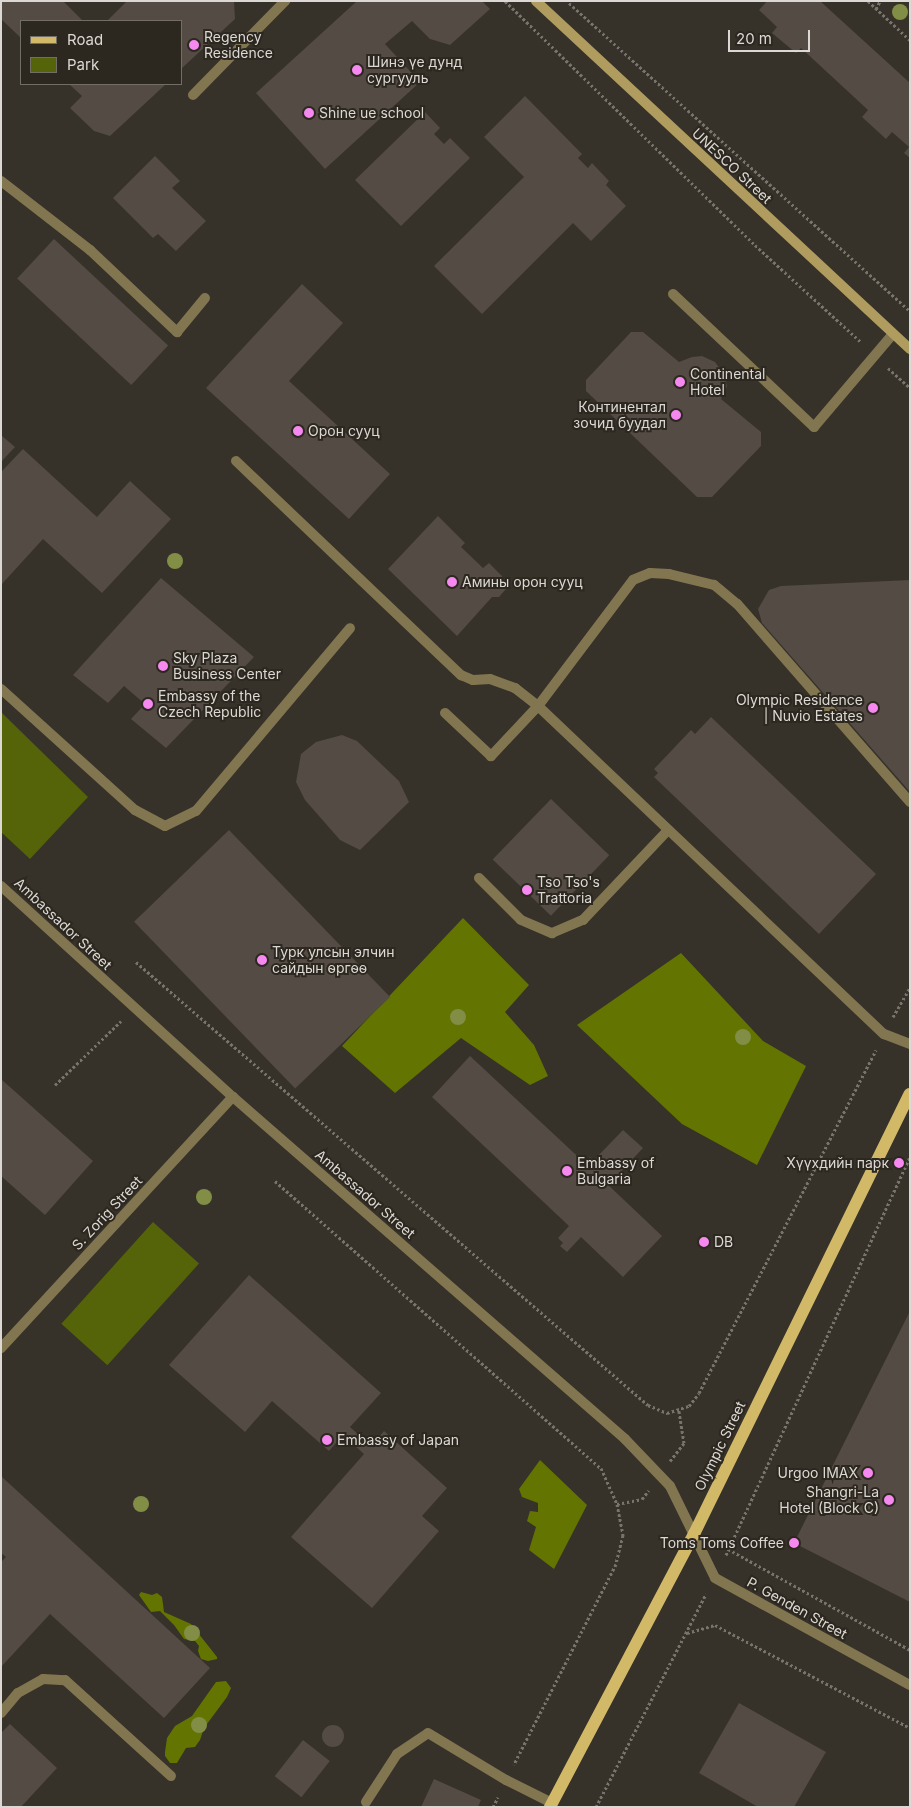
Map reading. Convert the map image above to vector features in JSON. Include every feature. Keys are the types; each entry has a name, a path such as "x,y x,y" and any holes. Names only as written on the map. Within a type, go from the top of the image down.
{"main road":[{"name":"UNESCO Street","path":"536,1 910,350"},
{"name":"Olympic Street","path":"551,1805 694,1534 910,1094"}],"street":[{"path":"193,95 285,1"},
{"path":"1,181 90,250 177,332 205,298"},
{"path":"673,294 814,427 893,334"},
{"path":"236,461 461,676 473,680 490,679 515,688 538,706 884,1034 910,1044"},
{"path":"445,712 491,756 538,706 634,580 650,573 669,574 714,585 726,592 910,802"},
{"path":"1,689 135,810 165,826 196,811 350,628"},
{"path":"479,878 521,920 552,933 584,920 668,830"},
{"name":"Ambassador Street","path":"1,886 134,1009 233,1097 625,1439 670,1486 694,1534"},
{"name":"S. Zorig Street","path":"1,1348 233,1097"},
{"path":"694,1534 715,1578"},
{"name":"P. Genden Street","path":"715,1578 910,1685"},
{"path":"1,1713 18,1693 43,1679 65,1680 171,1776"},
{"path":"366,1802 397,1754 428,1733 551,1805"}],"path":[{"path":"505,1 755,245 910,388"},
{"path":"568,1 910,311"},
{"path":"868,1 910,40"},
{"path":"876,9 880,1"},
{"path":"136,962 648,1405 667,1413 689,1406 698,1393 910,987"},
{"path":"55,1085 134,1009"},
{"path":"596,1807 715,1578 910,1157"},
{"path":"276,1181 602,1468 617,1504 622,1535 616,1564 493,1807"},
{"path":"728,1549 910,1650"},
{"path":"686,1633 715,1625 910,1728"}],"green space":[{"path":"1,712 88,797 30,859 1,832"},
{"path":"463,918 529,985 505,1012 534,1045 548,1076 530,1085 461,1038 395,1093 342,1046"},
{"path":"681,953 763,1041 806,1066 757,1165 682,1124 577,1025"},
{"path":"153,1222 199,1263 107,1365 61,1324"},
{"path":"540,1460 587,1505 554,1569 529,1550 536,1527 527,1521 530,1511 538,1512 538,1503 522,1497 519,1489"},
{"path":"141,1592 152,1595 157,1593 162,1597 164,1612 191,1624 217,1659 208,1661 201,1659 198,1651 199,1646 195,1641 184,1639 174,1625 160,1611 151,1612 139,1595"},
{"path":"226,1681 231,1688 227,1697 204,1728 200,1740 195,1747 186,1748 177,1763 170,1763 165,1756 165,1752 167,1738 175,1726 192,1716 216,1682"}],"building":[{"path":"1,1 63,1 82,20 20,20 20,37 1,19"},
{"name":"Regency Residence","path":"127,1 234,1 235,19 182,68 182,20 108,20"},
{"path":"357,1 482,1 490,9 450,45 430,39 412,21 385,44 420,82 325,169 256,93"},
{"path":"767,1 820,1 910,83 910,158 904,153 909,147 892,132 886,139 862,117 868,110 801,48 796,53 772,33 777,27 759,10"},
{"path":"70,85 165,85 110,136 94,131 70,108 82,96"},
{"path":"525,96 582,154 578,158 588,168 592,163 609,181 606,185 626,206 591,241 573,223 482,314 434,266 524,177 484,137"},
{"path":"425,112 440,128 434,134 444,144 450,138 470,158 401,226 355,180"},
{"path":"155,156 180,181 172,188 206,221 176,251 158,234 153,238 113,198"},
{"path":"54,239 168,345 131,385 17,278"},
{"name":"Орон сууц","path":"302,284 343,323 289,381 390,474 349,519 206,388"},
{"name":"Континентал зочид буудал","path":"631,332 643,332 679,362 692,357 702,356 715,362 724,374 727,386 721,399 761,432 761,446 712,497 697,497 586,391 586,380"},
{"path":"1,435 15,447 1,462"},
{"path":"23,449 97,517 130,481 171,519 102,593 43,539 1,585 1,472"},
{"name":"Амины орон сууц","path":"438,516 465,543 461,547 483,568 489,563 502,576 506,589 499,597 492,597 457,636 388,569"},
{"name":"Sky Plaza Business Center","path":"161,578 254,657 166,748 131,719 145,704 124,686 108,703 73,675"},
{"name":"Olympic Residence | Nuvio Estates","path":"910,580 910,792 762,623 758,609 769,590 781,586"},
{"path":"711,717 876,874 819,934 654,777 658,773 654,769 691,730 695,734"},
{"path":"342,735 357,741 399,781 409,802 360,850 340,840 305,800 296,782 301,754 316,742"},
{"path":"551,799 609,855 551,916 493,859"},
{"name":"Турк улсын элчин сайдын өргөө","path":"229,830 390,997 295,1089 134,922"},
{"name":"Embassy of Bulgaria","path":"470,1056 588,1166 586,1162 590,1157 594,1160 623,1130 643,1148 613,1180 609,1176 604,1181 662,1236 623,1277 581,1237 567,1252 560,1246 563,1243 558,1238 569,1226 432,1097"},
{"path":"1,1079 93,1161 45,1215 1,1176"},
{"name":"Embassy of Japan","path":"249,1275 381,1393 350,1427 371,1446 384,1431 447,1488 422,1516 439,1531 372,1608 291,1537 364,1454 343,1435 329,1451 272,1401 245,1432 169,1365"},
{"path":"910,1311 910,1602 794,1543"},
{"path":"1,1476 210,1668 164,1718 50,1614 1,1667 1,1562 6,1557 1,1553"},
{"path":"739,1703 826,1752 794,1807 758,1807 699,1773"},
{"path":"10,1724 57,1768 21,1807 1,1807 1,1733"},
{"path":"333,1725 341,1728 344,1736 341,1744 333,1747 325,1744 322,1736 325,1728"},
{"path":"303,1740 330,1761 301,1797 275,1776"},
{"path":"434,1779 481,1800 478,1807 421,1807"}],"place":[{"name":"Regency Residence","path":"194,45"},
{"name":"Шинэ үе дунд сургууль","path":"357,70"},
{"name":"Shine ue school","path":"309,113"},
{"name":"Continental Hotel","path":"680,382"},
{"name":"Континентал зочид буудал","path":"676,415"},
{"name":"Орон сууц","path":"298,431"},
{"name":"Амины орон сууц","path":"452,582"},
{"name":"Sky Plaza Business Center","path":"163,666"},
{"name":"Embassy of the Czech Republic","path":"148,704"},
{"name":"Olympic Residence | Nuvio Estates","path":"873,708"},
{"name":"Tso Tso's Trattoria","path":"527,890"},
{"name":"Турк улсын элчин сайдын өргөө","path":"262,960"},
{"name":"Хүүхдийн парк","path":"899,1163"},
{"name":"Embassy of Bulgaria","path":"567,1171"},
{"name":"DB","path":"704,1242"},
{"name":"Embassy of Japan","path":"327,1440"},
{"name":"Urgoo IMAX","path":"868,1473"},
{"name":"Shangri-La Hotel (Block C)","path":"889,1500"},
{"name":"Toms Toms Coffee","path":"794,1543"}]}
